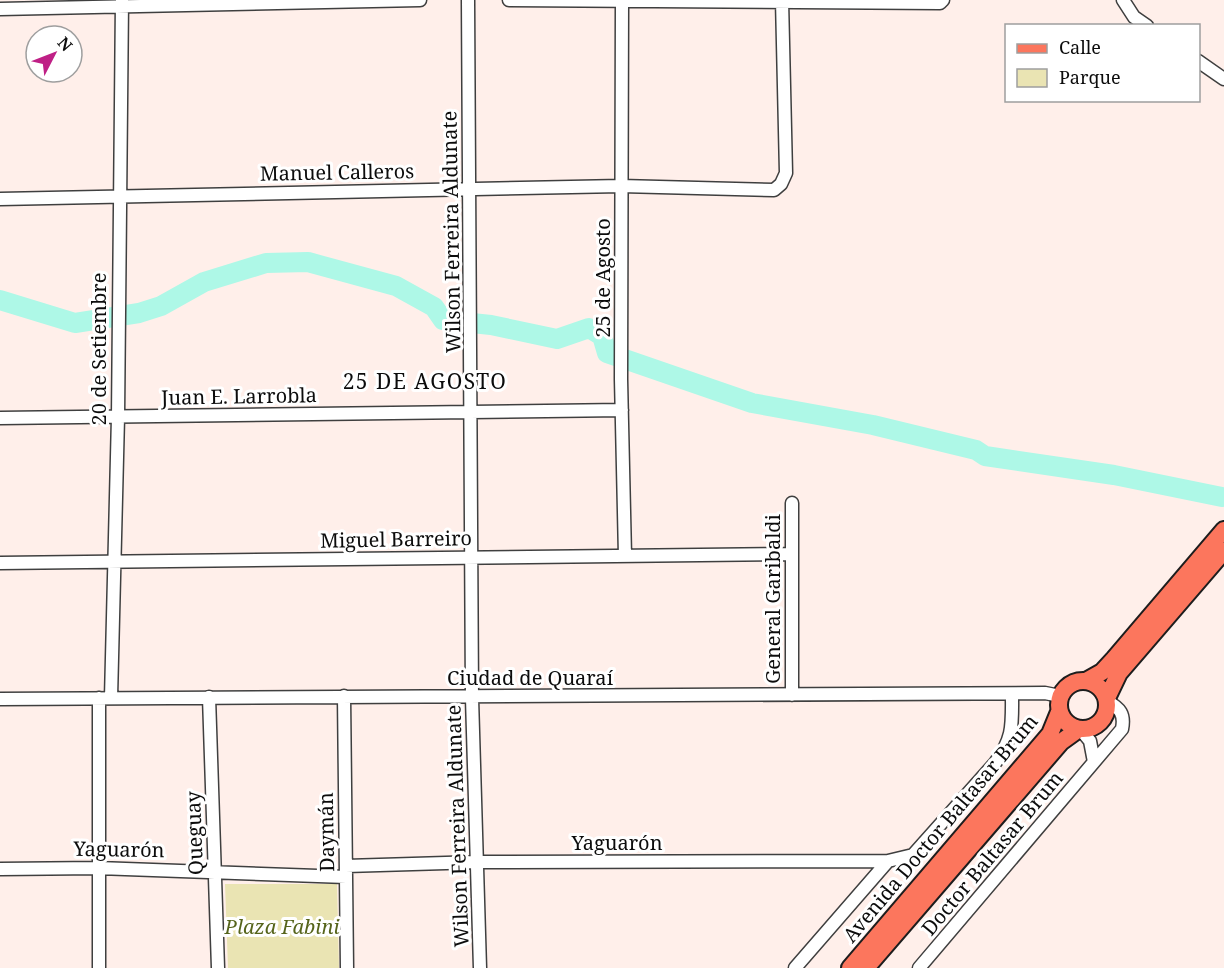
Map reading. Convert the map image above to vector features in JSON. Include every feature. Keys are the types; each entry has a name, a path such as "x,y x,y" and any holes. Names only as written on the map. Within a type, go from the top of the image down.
{"main road":[{"path":"1224,530 1102,672 1086,681 1074,682 1060,704 1067,724 1080,730 1091,728 1102,720 1107,700 1119,673 1224,551"},
{"path":"1086,681 1100,687 1107,700"},
{"name":"Avenida Doctor Baltasar Brum","path":"850,968 1050,734 1060,704"},
{"name":"Avenida Doctor Baltasar Brum","path":"866,968 1060,742 1080,730"}],"street":[{"path":"0,9 122,3 420,0"},
{"name":"Wilson Ferreira Aldunate","path":"468,0 469,313 472,345 472,698 479,862 480,968"},
{"path":"509,0 940,3 943,0"},
{"path":"1123,0 1134,16 1144,24"},
{"name":"25 de Agosto","path":"622,1 621,379 625,556"},
{"name":"Manuel Calleros","path":"0,199 621,186 774,190 782,184 786,173 782,2"},
{"name":"20 de Setiembre","path":"99,968 98,868 118,417 117,307 122,3"},
{"path":"1200,62 1224,79"},
{"name":"Juan E. Larrobla","path":"0,418 622,410"},
{"name":"General Garibaldi","path":"792,503 792,694"},
{"name":"Miguel Barreiro","path":"0,563 792,554"},
{"name":"Ciudad de Quaraí","path":"0,699 1045,693 1060,704"},
{"path":"795,968 888,861 913,855 1008,747 1012,733 1012,694"},
{"name":"Daymán","path":"344,696 347,968"},
{"name":"Queguay","path":"209,697 218,968"},
{"name":"Doctor Baltasar Brum","path":"919,968 1122,729 1124,720 1118,707 1107,700"},
{"path":"1080,730 1090,741 1094,762"},
{"name":"Yaguarón","path":"0,869 98,868 346,872 479,862 888,861"}],"green space":[{"name":"Plaza Fabini","path":"225,884 337,884 339,968 228,968"}],"waterway":[{"path":"0,300 75,323 139,313 161,306 204,282 266,263 308,262 396,286 434,307 443,320 491,325 557,339 589,328 602,336 607,353 752,403 873,425 976,450 985,456 1114,475 1222,497"}],"district":[{"name":"25 DE AGOSTO","path":"425,381"}]}
